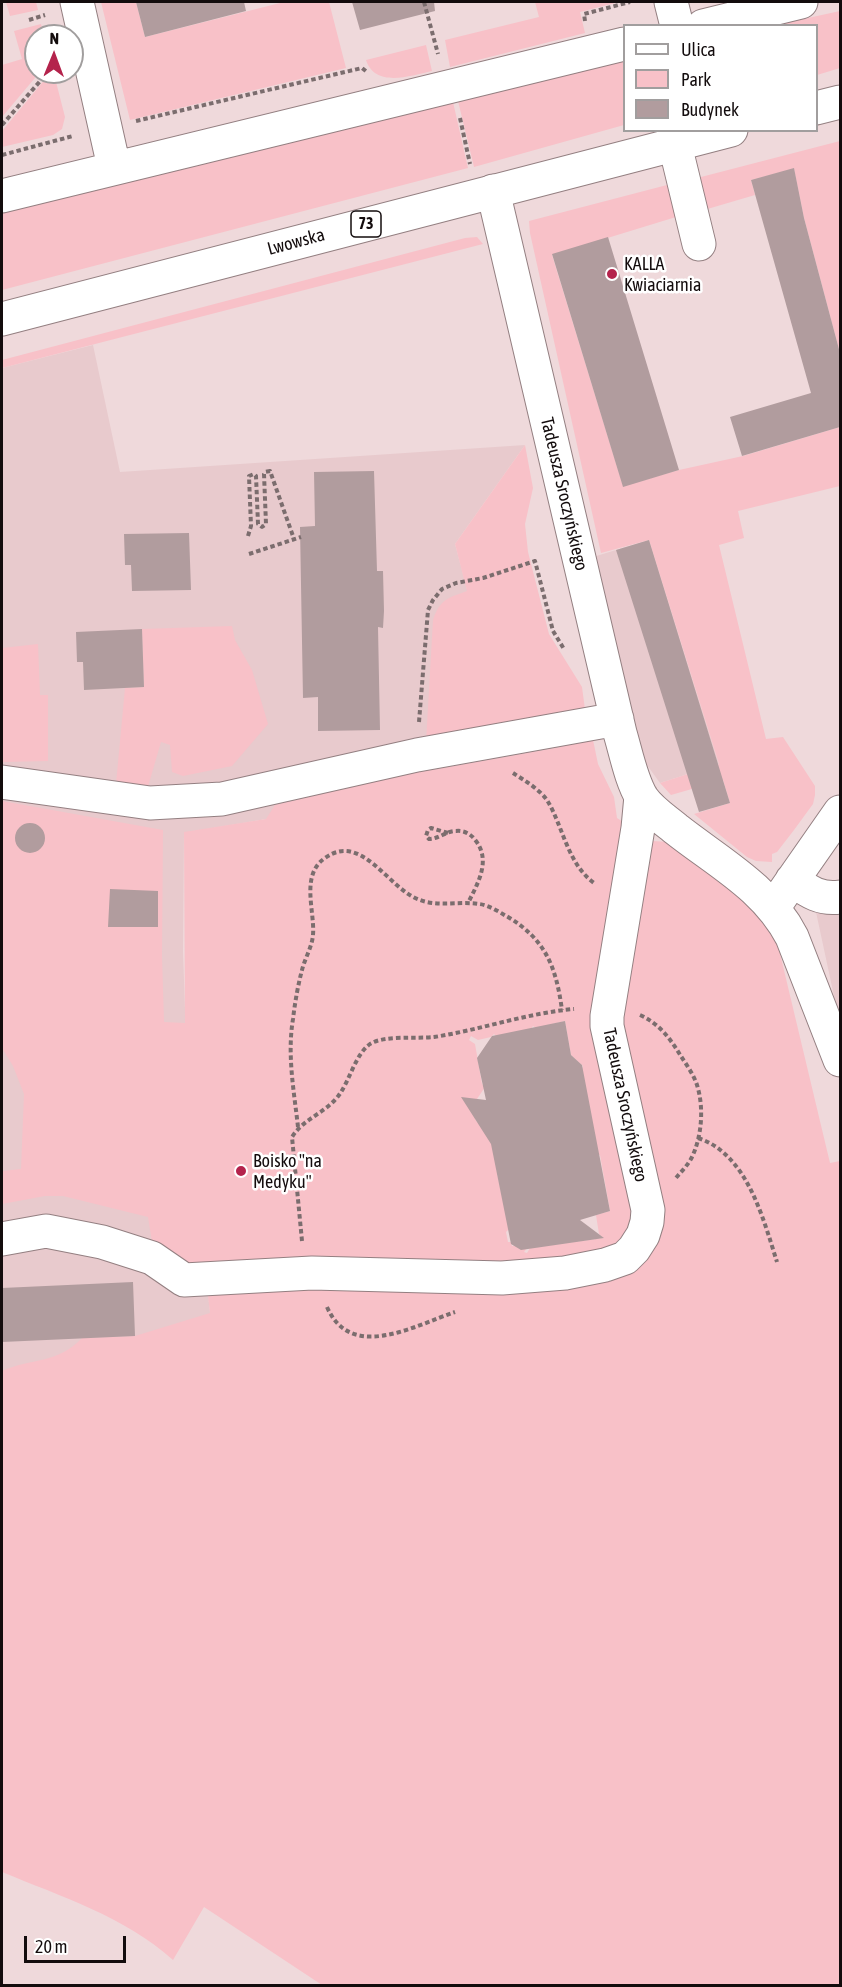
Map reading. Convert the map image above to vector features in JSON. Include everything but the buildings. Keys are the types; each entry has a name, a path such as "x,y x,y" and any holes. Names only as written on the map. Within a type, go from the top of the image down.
{"main road":[{"path":"77,2 114,167"},
{"path":"711,24 801,2"},
{"path":"2,196 446,74 623,45"},
{"path":"818,108 840,102"},
{"name":"Lwowska","path":"2,319 482,182 675,145 724,132"},
{"path":"675,145 699,244"},
{"name":"Tadeusza Sroczyńskiego","path":"482,182 623,745 641,796 655,812 731,868 782,918 792,937 840,1060"},
{"path":"2,782 150,803 222,799 417,755 617,719"},
{"name":"Tadeusza Sroczyńskiego","path":"312,1273 502,1278 565,1273 605,1265 625,1258 634,1249 643,1235 648,1210 607,1026 641,796"},
{"path":"773,908 840,812"},
{"path":"792,880 818,896 840,897"},
{"path":"2,1239 46,1231 102,1242 152,1258 184,1280 312,1273"}],"path":[{"path":"424,2 482,182"},
{"path":"29,20 46,15"},
{"path":"2,125 38,84"},
{"path":"248,536 251,526 249,476 254,474 256,476 258,524 262,527 266,524 264,474 270,471 294,539"},
{"path":"249,554 301,537"},
{"path":"417,755 428,610 442,589 535,561 553,631 570,657"},
{"path":"478,744 492,759 526,781 546,798 565,843 591,881 607,891 627,894"},
{"path":"448,832 434,839 426,836 431,828 448,832 467,832 474,838 483,854 482,873 468,903"},
{"path":"298,1127 291,1069 292,1021 302,970 313,937 310,885 313,873 325,857 341,852 356,853 376,866 402,892 421,901 483,904 521,925 535,937 546,953 556,975 562,1010"},
{"path":"460,1311 382,1336 356,1336 334,1321 304,1255 292,1137 298,1127 331,1106 347,1084 363,1050 377,1041 433,1037 562,1010 608,1007 634,1012 647,1018 668,1036 696,1084 701,1116 692,1158 673,1181 644,1191"},
{"path":"698,1138 711,1142 719,1148 744,1178 764,1221 777,1262"}],"shaded area":[{"path":"93,345 120,472 525,445 455,544 483,649 562,747 397,776 266,819 184,833 183,952 188,1091 223,1443 2,1471 2,368"},
{"path":"649,540 719,764 660,783 647,765 637,742 593,557"},
{"path":"840,907 840,1024 816,912"}],"green space":[{"path":"6,2 36,2 38,10 10,16"},
{"path":"101,2 136,2 145,37 284,2 329,2 346,68 130,120"},
{"path":"535,2 619,2 580,12 585,33 450,67 445,40 539,17"},
{"path":"840,11 840,68 818,75 818,24 781,24"},
{"path":"24,28 24,84 30,84 2,117 2,65 22,59 14,31"},
{"path":"426,45 432,71 404,77 385,77 371,69 366,60"},
{"path":"623,61 623,125 474,167 458,101"},
{"path":"41,84 57,84 65,117 62,129 53,135 2,147 2,131"},
{"path":"453,102 468,168 2,290 2,212"},
{"path":"840,141 840,353 804,218 794,169 751,180 755,195 704,210 698,184 701,177"},
{"path":"667,185 675,197 676,217 552,255 623,486 679,470 743,456 840,427 840,486 738,511 744,538 719,545 766,739 783,737 815,786 813,804 777,852 772,854 772,862 756,861 747,857 694,814 730,803 723,780 671,795 660,783 719,764 649,540 601,553 530,233 529,221"},
{"path":"477,237 483,244 2,368 2,360 465,238"},
{"path":"525,445 533,488 525,524 528,552 549,634 582,687 586,717 426,742 433,620 442,603 467,591 455,544"},
{"path":"232,626 235,640 252,670 268,724 232,766 183,776 172,772 170,745 161,742 147,790 116,784 125,688 144,687 142,629"},
{"path":"38,644 40,695 48,695 48,761 2,762 2,648"},
{"path":"592,735 598,764 614,797 617,818 652,841 670,842 750,899 777,941 830,1163 840,1161 840,1985 322,1985 204,1907 173,1960 134,1931 113,1919 2,1872 2,1371 54,1356 73,1346 82,1338 135,1336 210,1313 205,1271 153,1248 148,1217 63,1196 45,1196 2,1204 2,1171 21,1169 24,1094 13,1066 2,1048 2,801 163,830 164,1022 185,1023 184,832 266,819 275,805 397,776 561,747 560,744","holes":["565,1021 571,1055 583,1066 579,1077 598,1155 600,1155 610,1211 596,1215 599,1234 603,1238 530,1248 527,1253 524,1252 527,1248 526,1244 512,1246 511,1242 508,1242 506,1232 509,1229 497,1173 492,1127 477,1122 475,1119 477,1099 485,1087 482,1084 475,1044 469,1040 471,1036 478,1040 494,1034 496,1036 531,1029 533,1026 536,1028"]}],"place":[{"name":"KALLA Kwiaciarnia","path":"612,274"},
{"name":"Boisko \"na Medyku\"","path":"241,1171"}]}
